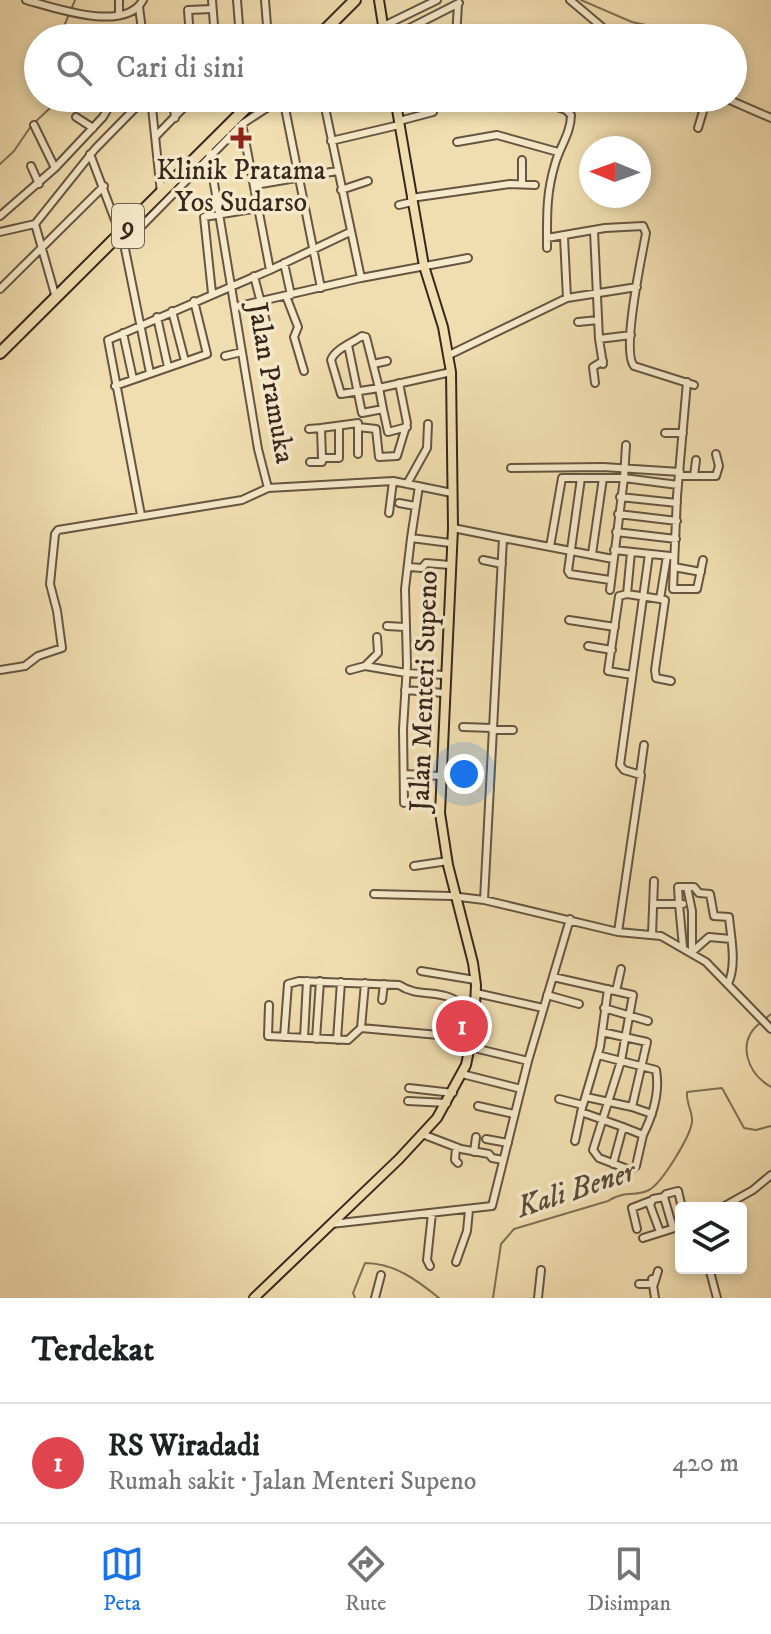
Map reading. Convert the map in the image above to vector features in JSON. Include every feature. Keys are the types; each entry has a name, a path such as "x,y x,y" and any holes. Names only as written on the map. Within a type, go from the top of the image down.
{"highway":[{"path":"331,24 355,0"},
{"name":"9","path":"0,353 122,239 161,193 209,151 243,112"}],"main road":[{"path":"379,0 383,24"},
{"name":"Jalan Menteri Supeno","path":"254,1298 422,1134 447,1103 462,1074 476,1009 475,980 440,813 453,528 451,372 424,266 397,112"}],"street":[{"path":"26,0 74,15 131,13 143,0"},
{"path":"119,0 119,13"},
{"path":"212,0 214,24"},
{"path":"237,0 239,24"},
{"path":"265,0 267,24"},
{"path":"385,24 437,0"},
{"path":"570,0 598,24"},
{"path":"457,24 459,2"},
{"path":"416,24 459,2"},
{"path":"139,7 141,24"},
{"path":"189,24 188,10 212,9"},
{"path":"747,108 771,118"},
{"path":"0,216 55,168 104,112"},
{"path":"0,232 35,224 92,152 133,112"},
{"path":"151,112 161,193"},
{"path":"174,112 175,118"},
{"path":"155,137 180,112"},
{"path":"246,112 246,137 270,270"},
{"path":"285,112 321,288"},
{"path":"326,112 361,278"},
{"path":"331,141 433,112"},
{"path":"547,248 546,196 558,152 570,131 571,115 568,112"},
{"path":"698,128 703,112"},
{"path":"76,117 91,129 92,152 122,239 150,373"},
{"path":"34,125 55,168"},
{"path":"457,142 497,135 558,152"},
{"path":"122,239 209,151"},
{"name":"Jalan Pramuka","path":"209,151 268,488"},
{"path":"522,160 522,184"},
{"path":"31,166 39,184"},
{"path":"255,185 337,171"},
{"path":"341,190 368,181"},
{"path":"399,205 411,200 522,184 535,185"},
{"path":"0,289 104,186"},
{"path":"212,293 203,219 259,208"},
{"path":"35,224 56,298"},
{"path":"547,238 629,225 646,228 629,352 632,364 691,383 683,433 676,539 660,599"},
{"path":"594,231 603,363 593,367 595,383"},
{"path":"141,515 107,341 350,232"},
{"path":"564,237 567,298"},
{"path":"235,307 361,278 468,258"},
{"path":"284,263 298,327 294,337 304,371"},
{"path":"254,276 266,322"},
{"path":"449,355 567,298 637,287"},
{"path":"194,301 208,363"},
{"path":"172,311 185,361"},
{"path":"157,317 168,367"},
{"path":"578,322 598,320"},
{"path":"123,333 133,379"},
{"path":"599,339 631,335"},
{"path":"407,427 388,432 379,388 365,336 332,356 331,367 341,394 379,388 451,372"},
{"path":"348,345 362,413 358,425 358,454"},
{"path":"225,356 242,352"},
{"path":"115,386 207,354"},
{"path":"373,364 387,361"},
{"path":"309,429 358,425 376,429 378,455 392,458 398,455 407,427 399,383"},
{"path":"362,413 383,409"},
{"path":"407,484 427,448 428,424"},
{"path":"323,458 339,458 339,427"},
{"path":"310,462 322,462 321,428"},
{"path":"665,433 683,433"},
{"path":"610,590 626,445"},
{"path":"511,468 625,467 716,476 719,466 716,454"},
{"path":"694,476 696,460"},
{"path":"550,547 561,480 565,477 624,478 678,485"},
{"path":"581,478 569,573 610,580"},
{"path":"592,554 603,478"},
{"path":"389,513 393,481"},
{"path":"0,670 25,666 38,656 62,648 50,581 57,531 242,500 268,488 393,481 452,493"},
{"path":"404,803 405,589 419,486"},
{"path":"620,497 677,503"},
{"path":"399,503 415,506"},
{"path":"618,514 677,521"},
{"path":"453,528 613,559"},
{"path":"616,532 676,539"},
{"path":"541,544 551,537"},
{"path":"411,538 450,543"},
{"path":"484,900 503,538"},
{"path":"614,550 671,556"},
{"path":"627,594 631,552"},
{"path":"640,774 620,766 649,554"},
{"path":"671,556 673,589"},
{"path":"483,560 502,564"},
{"path":"662,588 697,589 703,560"},
{"path":"409,567 422,568 426,563 450,565"},
{"path":"674,567 701,572"},
{"path":"632,675 608,671 619,596 627,594 665,600 655,675 658,679 671,681"},
{"path":"499,607 510,604"},
{"path":"569,620 615,627"},
{"path":"387,626 405,627"},
{"path":"365,666 378,653 377,637"},
{"path":"588,646 612,650"},
{"path":"350,670 365,666 445,675"},
{"path":"405,690 444,693"},
{"path":"463,727 513,730"},
{"path":"618,932 644,745"},
{"path":"404,774 441,776"},
{"path":"478,806 489,806"},
{"path":"414,866 448,861"},
{"path":"652,935 654,881"},
{"path":"683,947 678,887 696,888 700,893 710,894 715,917 729,916 733,966 728,984"},
{"path":"687,887 692,952"},
{"path":"374,894 484,900 618,932 652,935 692,952 771,1029"},
{"path":"654,904 690,904"},
{"path":"330,1224 492,1206 528,1061 570,919"},
{"path":"692,952 709,937 731,939"},
{"path":"575,1141 598,1055 604,1008 621,969"},
{"path":"421,971 475,980"},
{"path":"553,977 636,996 628,1015 625,1036 621,1061 593,1152 613,1164 633,1170 652,1114 643,1066 647,1042 625,1036 602,1032"},
{"path":"304,1038 307,981"},
{"path":"284,1037 288,984 307,981 384,984 409,992 451,998 459,1005 476,1009"},
{"path":"316,1039 320,981"},
{"path":"337,1040 341,982"},
{"path":"269,1005 266,1035 349,1040 361,1028 365,983"},
{"path":"382,1000 384,984"},
{"path":"402,1001 404,988"},
{"path":"476,993 543,1008"},
{"path":"547,995 579,1004"},
{"path":"604,1008 648,1021"},
{"path":"361,1028 471,1043 528,1061"},
{"path":"598,1055 656,1070 646,1090 632,1107"},
{"path":"462,1074 521,1089"},
{"path":"409,1088 453,1093"},
{"path":"586,1097 652,1114"},
{"path":"559,1099 643,1135"},
{"path":"408,1101 447,1103"},
{"path":"478,1106 514,1114"},
{"path":"613,1164 623,1127"},
{"path":"422,1134 503,1160"},
{"path":"474,1152 476,1137"},
{"path":"486,1139 508,1143"},
{"path":"456,1147 455,1160 458,1163"},
{"path":"732,1202 771,1175"},
{"path":"647,1221 636,1227 632,1208 678,1191 681,1202"},
{"path":"664,1197 675,1222"},
{"path":"650,1201 660,1232"},
{"path":"456,1262 467,1231 469,1210"},
{"path":"430,1266 427,1258 432,1213"},
{"path":"643,1238 675,1228"},
{"path":"538,1298 541,1270"},
{"path":"639,1284 657,1280 658,1271"},
{"path":"711,1274 717,1298"},
{"path":"375,1298 381,1275"},
{"path":"652,1282 655,1298"}],"waterway":[{"path":"65,24 75,0"},
{"path":"581,0 641,24"},
{"path":"0,164 46,112"},
{"name":"Kali Bener","path":"765,1019 771,1014"},
{"name":"Kali Bener","path":"760,1023 748,1039 748,1057 756,1074 771,1087"},
{"name":"Kali Bener","path":"493,1298 501,1244 514,1229 620,1196 644,1192 661,1179 690,1129 692,1118 687,1092 722,1088 744,1128 756,1130 771,1126"},
{"name":"Kali Bener","path":"355,1298 353,1293 365,1263 395,1269 439,1298"}],"place":[{"name":"Klinik Pratama Yos Sudarso","path":"241,138"},
{"name":"RS Wiradadi","path":"462,1026"}]}
